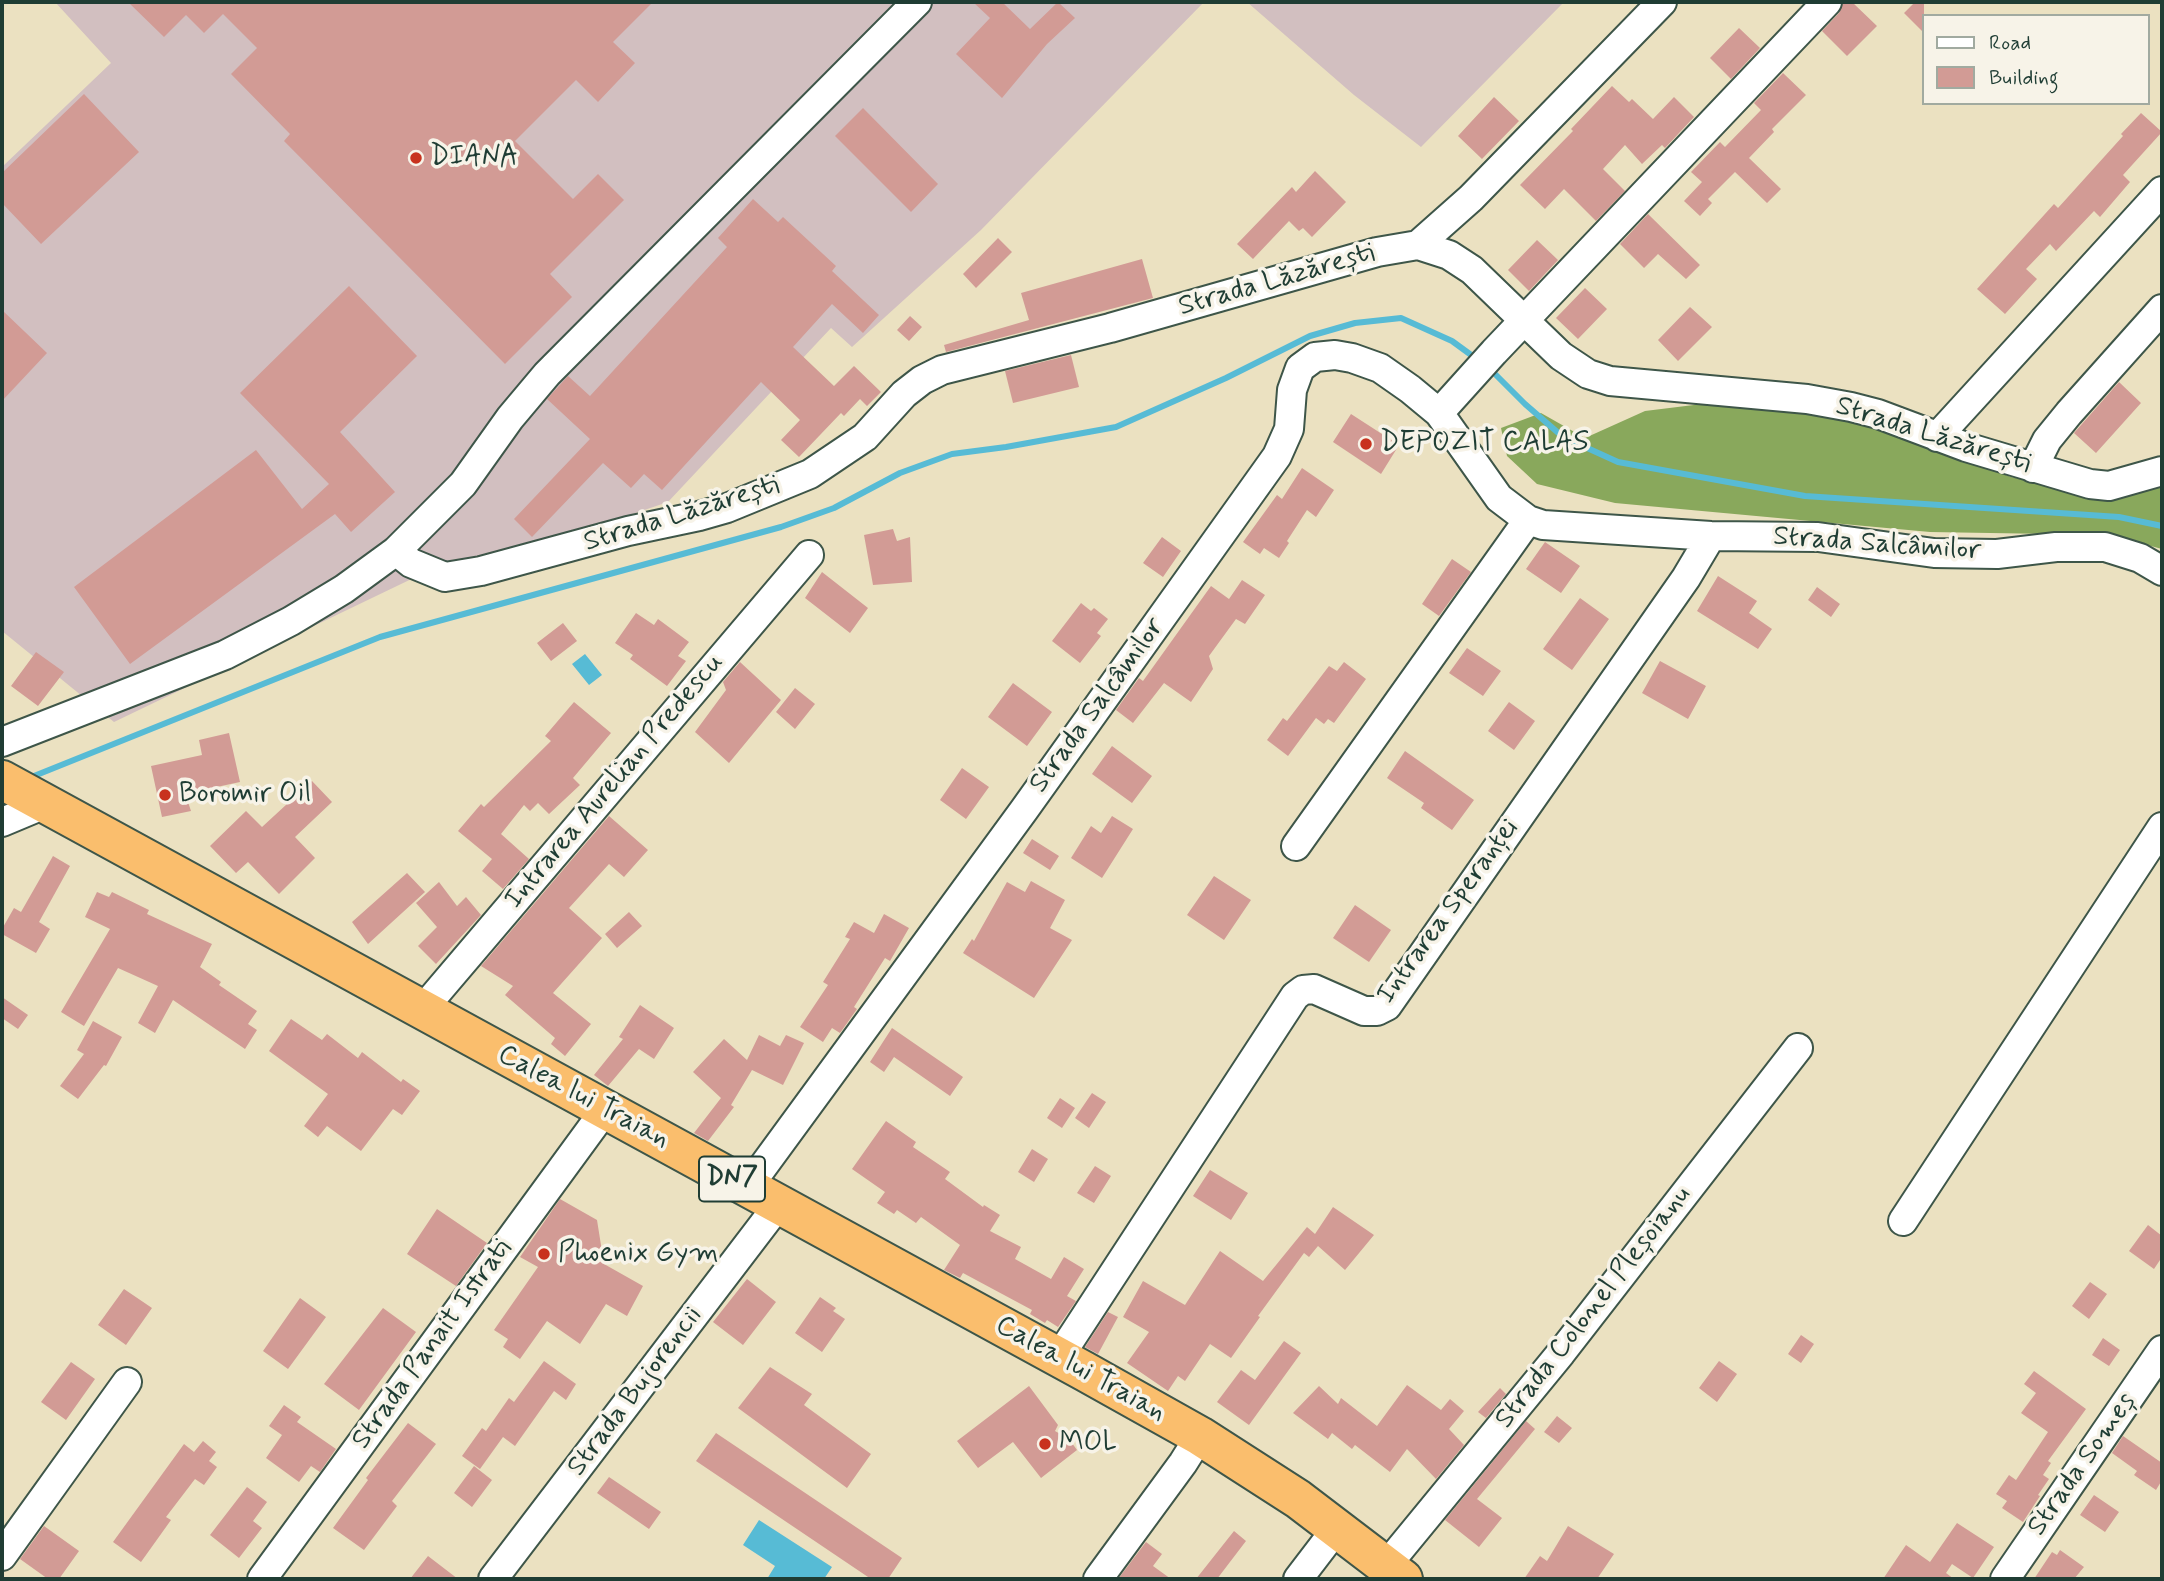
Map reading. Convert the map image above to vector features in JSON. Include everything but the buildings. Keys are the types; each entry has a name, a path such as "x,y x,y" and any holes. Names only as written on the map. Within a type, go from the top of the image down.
{"highway":[{"name":"Calea lui Traian","path":"25,793 1200,1436 1279,1486 1395,1572"}],"street":[{"path":"2,742 225,655 291,621 344,589 396,551 463,484 510,418 547,374 917,2"},
{"path":"1418,245 1471,198 1662,2"},
{"path":"1711,536 1543,525 1528,520 1499,498 1439,413 1827,2"},
{"path":"1937,437 2162,191"},
{"name":"Strada Lăzărești","path":"396,551 411,563 445,577 481,571 717,510 810,474 865,437 904,394 922,380 942,370 1110,328 1377,252 1418,245 1449,255 1472,270 1561,356 1588,374 1610,381 1807,399 1878,414 1937,437 2090,484 2109,485 2162,471"},
{"path":"2034,468 2048,440 2069,413 2162,309"},
{"name":"Strada Salcâmilor","path":"763,1196 1024,810 1277,456 1289,429 1292,390 1300,368 1315,357 1335,355 1352,358 1380,368 1439,413"},
{"path":"1296,846 1528,520"},
{"name":"Strada Salcâmilor","path":"1711,536 1818,537 1934,553 1997,554 2056,547 2105,547 2140,558 2162,571"},
{"name":"Intrarea Speranței","path":"1059,1357 1295,996 1303,990 1314,989 1364,1011 1377,1012 1387,1006 1686,578 1711,536"},
{"name":"Intrarea Aurelian Predescu","path":"422,1010 809,555"},
{"path":"2,822 25,793"},
{"path":"1903,1221 2162,827"},
{"name":"Strada Colonel Pleșoianu","path":"1395,1572 1798,1048"},
{"name":"Strada Panait Istrati","path":"262,1579 605,1110"},
{"name":"Strada Bujorencii","path":"493,1579 763,1196"},
{"name":"Strada Someș","path":"2005,1579 2162,1350"},
{"path":"2,1556 127,1382"},
{"name":"Calea lui Traian","path":"1098,1579 1200,1436"},
{"path":"1298,1579 1337,1528"}],"shaded area":[{"path":"55,2 1204,2 981,230 852,347 831,328 668,502 517,553 451,560 114,722 2,631 2,167 111,63"},
{"path":"1247,2 1564,2 1421,147 1354,95"}],"green space":[{"path":"1710,403 1800,411 1861,421 2011,477 2079,491 2162,485 2162,549 2110,535 1930,532 1615,503 1537,484 1507,456 1501,428 1541,413 1585,438 1645,411"}],"water":[{"path":"585,654 602,675 589,685 572,664"},
{"path":"759,1520 832,1567 824,1579 767,1579 775,1566 743,1545"}],"waterway":[{"path":"29,778 380,637 781,527 834,508 900,473 952,454 1116,427 1226,378 1310,336 1355,323 1401,318 1452,341 1478,360"},
{"path":"1490,369 1563,437 1618,462 1805,496 2119,517 2162,526"}],"place":[{"name":"DIANA","path":"416,158"},
{"name":"DEPOZIT CALAS","path":"1366,444"},
{"name":"Boromir Oil","path":"165,795"},
{"name":"Phoenix Gym","path":"544,1254"},
{"name":"MOL","path":"1045,1444"}]}
